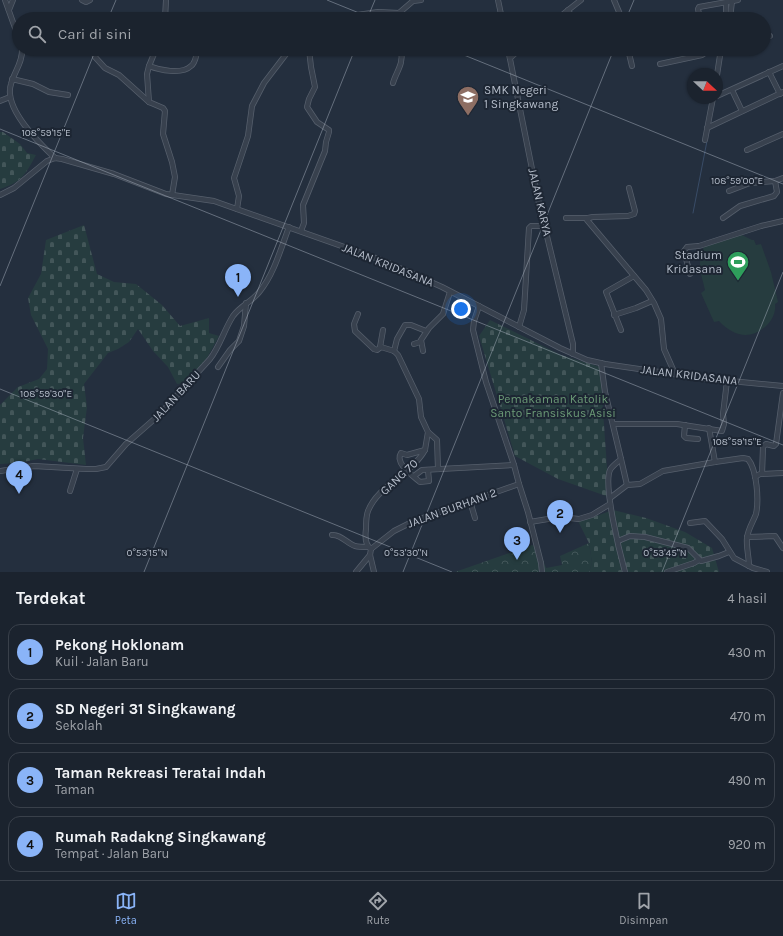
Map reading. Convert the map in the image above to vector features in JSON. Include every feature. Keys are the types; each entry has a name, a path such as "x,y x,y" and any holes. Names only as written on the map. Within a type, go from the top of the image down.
{"street":[{"path":"5,0 12,19"},
{"path":"9,10 13,0"},
{"path":"82,0 86,2 90,0"},
{"path":"165,12 166,0"},
{"path":"400,12 414,1 420,0"},
{"path":"498,0 501,12"},
{"path":"566,12 581,0"},
{"path":"614,0 619,12"},
{"path":"699,12 698,7 738,0"},
{"path":"727,12 729,2"},
{"path":"729,2 730,12"},
{"path":"0,194 14,188 47,161 55,158 42,146 13,107 10,97 10,88 12,79 22,56"},
{"path":"149,102 147,74 153,56"},
{"path":"149,66 162,71 174,71 189,68 194,64 196,56"},
{"path":"236,209 239,196 234,178 248,136 252,106 264,82 284,56"},
{"path":"301,231 304,223 303,205 325,151 329,131 317,122 307,107 315,87 310,67 309,56"},
{"path":"393,83 401,66 402,56"},
{"path":"630,56 632,66"},
{"path":"660,64 697,56"},
{"path":"719,68 723,56"},
{"path":"95,58 105,68 119,75 149,102 163,108 165,111 163,134 175,177 172,195"},
{"name":"JALAN KARYA","path":"510,58 537,193 573,344 573,354"},
{"path":"723,94 783,66"},
{"path":"709,128 781,93 769,72"},
{"path":"12,79 33,84 49,92 68,95"},
{"path":"732,90 742,111"},
{"path":"0,101 10,97"},
{"path":"705,140 709,128 711,104"},
{"path":"747,150 783,134"},
{"name":"JALAN KRIDASANA","path":"55,158 109,172 159,192 209,200 384,261 480,306 587,360 727,381 783,386"},
{"path":"729,191 750,183 774,181 783,178"},
{"path":"723,218 740,206 774,196 777,192 774,181"},
{"path":"566,218 628,216 634,214 635,211 629,188"},
{"path":"589,218 587,220 646,290 660,319 664,349 676,374"},
{"path":"690,274 684,251 687,247 699,246 761,226 783,221"},
{"path":"520,327 524,310 529,228 531,226 545,226"},
{"name":"JALAN BARU","path":"0,471 34,466 96,469 107,466 126,444 156,419 210,359 233,316 258,294 265,284 289,227"},
{"path":"621,330 606,292 634,276"},
{"path":"414,344 420,342 426,331 443,314 450,292"},
{"path":"614,314 636,308 652,301"},
{"path":"218,367 230,350 239,341 244,326 246,303"},
{"path":"480,306 474,322 473,330 486,382 514,465 541,563 542,572"},
{"path":"358,314 354,327 355,332 374,350 377,350 380,347 383,330"},
{"path":"394,351 397,339 405,325 411,325 426,331"},
{"path":"420,342 423,351"},
{"path":"380,347 394,351 402,363 419,398 421,418 428,432 438,440 438,469"},
{"path":"601,363 603,381 627,485"},
{"path":"613,424 685,425 720,431 723,427 727,381"},
{"path":"762,474 763,447 766,444 775,446 783,393"},
{"path":"685,425 684,436 686,438 698,439"},
{"path":"709,428 715,462"},
{"path":"428,432 425,450 407,455 400,454 399,460 407,471 420,482 428,482 428,470"},
{"path":"777,433 783,434"},
{"name":"GANG 70","path":"370,555 366,536 368,511 382,492 407,471 420,458 425,450"},
{"path":"610,498 627,485 640,484 663,471 743,458 748,459 755,477 757,501 757,510 747,537 749,566"},
{"path":"621,459 610,470 608,482 610,504 625,572"},
{"path":"414,476 420,471 428,470 514,465"},
{"path":"70,491 77,469"},
{"path":"755,477 762,474 783,473"},
{"name":"JALAN BURHANI 2","path":"369,548 393,532 414,521 519,484"},
{"path":"470,501 475,518"},
{"path":"530,522 561,517 579,519 592,515 610,504"},
{"path":"690,523 705,521 722,539 734,558 749,566 768,572"},
{"path":"332,535 338,535 352,545 369,548"},
{"path":"618,541 630,536 645,537 688,548 699,560"},
{"path":"747,537 773,536 781,540 783,548"},
{"path":"667,572 699,560 704,560 729,552"},
{"path":"356,572 370,555"},
{"path":"370,555 374,572"}],"green space":[{"path":"0,132 3,132 20,144 27,153 36,155 26,173 22,177 13,184 0,189"},
{"path":"84,225 97,274 114,282 136,284 162,305 180,326 209,318 209,333 219,336 207,358 185,383 177,384 168,367 153,351 138,329 129,342 108,353 84,384 87,407 83,438 86,465 38,459 18,463 0,464 0,405 18,387 39,379 47,369 48,349 31,315 28,298 41,274 46,240"},
{"name":"Stadium Kridasana","path":"740,234 754,240 756,245 761,244 771,272 778,302 775,304 775,312 770,322 756,333 749,335 743,335 731,331 719,321 714,322 701,293 705,290 700,263 705,245"},
{"name":"Pemakaman Katolik Santo Fransiskus Asisi","path":"490,320 561,355 600,367 609,497 558,479 515,456 479,336"},
{"path":"613,510 646,518 685,532 712,548 719,572 589,572 592,563 589,543 578,521"},
{"path":"589,543 592,563 589,572 455,572 532,545 538,547 546,568 562,565 560,556"}],"waterway":[{"path":"729,4 729,10"},
{"path":"693,213 707,141"}],"place":[{"name":"SMK Negeri 1 Singkawang","path":"468,116"},
{"name":"Stadium Kridasana","path":"738,282"},
{"name":"Pekong Hoklonam","path":"238,297"},
{"name":"Rumah Radakng Singkawang","path":"19,494"},
{"name":"SD Negeri 31 Singkawang","path":"560,533"},
{"name":"Taman Rekreasi Teratai Indah","path":"517,560"}]}
